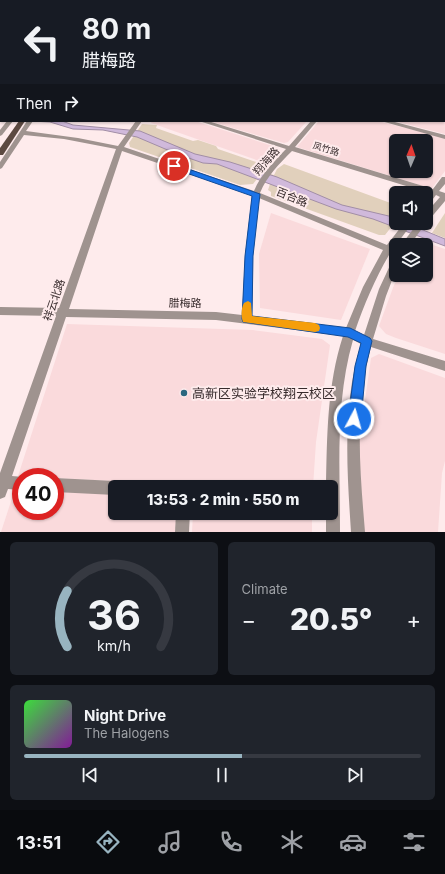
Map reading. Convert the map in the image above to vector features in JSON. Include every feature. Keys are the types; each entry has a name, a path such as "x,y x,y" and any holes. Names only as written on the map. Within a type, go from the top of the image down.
{"main road":[{"path":"0,141 14,122"},
{"path":"0,153 21,122"}],"street":[{"path":"0,134 9,122"},
{"path":"0,166 29,122"},
{"name":"祥云北路","path":"2,487 120,148 138,122"},
{"name":"凤竹路","path":"205,122 445,196"},
{"name":"翔海路","path":"247,319 249,256 256,194 261,182 268,172 313,122"},
{"path":"388,122 445,137"},
{"name":"百合路","path":"22,133 38,134 120,148 256,194 389,249"},
{"path":"434,192 445,178"},
{"path":"433,210 445,196"},
{"path":"399,238 407,230"},
{"path":"333,532 332,486 336,407 342,360 350,333 374,272 389,249"},
{"path":"358,532 354,485 354,419 360,366 389,275"},
{"name":"腊梅路","path":"0,311 216,316 350,333 368,339"},
{"path":"368,339 422,351 445,360"},
{"path":"368,339 445,366"},
{"path":"2,487 12,485"},
{"path":"64,485 108,488"},
{"path":"182,532 183,520"}],"shaded area":[{"path":"50,122 65,122 73,125 140,131 195,154 230,162 277,177 342,205 389,216 389,225 336,209 217,164 203,163 177,154 137,137 103,130 73,129"},
{"path":"198,122 279,148 265,163 151,123"},
{"path":"212,122 306,122 288,142 284,143"},
{"path":"318,122 382,122 429,134 389,134 389,175 297,147"},
{"path":"398,122 445,122 445,134"},
{"path":"142,124 157,125 156,128 193,141 198,140 216,146 218,149 265,165 261,171 274,175 277,169 284,164 389,202 389,230 385,235 379,235 271,196 271,192 268,190 270,184 257,179 253,184 240,185 130,147 129,143"},
{"path":"433,135 445,138 445,171 433,187 423,186 397,178 433,178"},
{"path":"271,213 370,249 341,320 260,308 259,254"},
{"path":"445,213 445,238 432,233"},
{"path":"402,230 423,230 445,239 445,246 433,242 433,238 424,238"},
{"path":"433,245 445,249 445,354 386,334 379,326 396,282 433,282"},
{"name":"高新区实验学校翔云校区","path":"67,324 253,330 322,339 330,345 316,442 313,480 108,481 64,478 64,468 21,468"},
{"path":"379,354 445,378 445,461 442,473 438,532 362,532 359,443 371,358"},
{"path":"64,491 108,494 108,520 176,520 175,532 1,532 12,498 12,520 64,520"},
{"path":"193,520 312,520 312,532 192,532"}],"slow traffic":[{"path":"248,305 247,319 315,328"}],"place":[{"name":"高新区实验学校翔云校区","path":"184,393"}],"route":[{"path":"174,166 256,194 249,256 247,319 350,333 366,341 360,366 354,419"}]}
